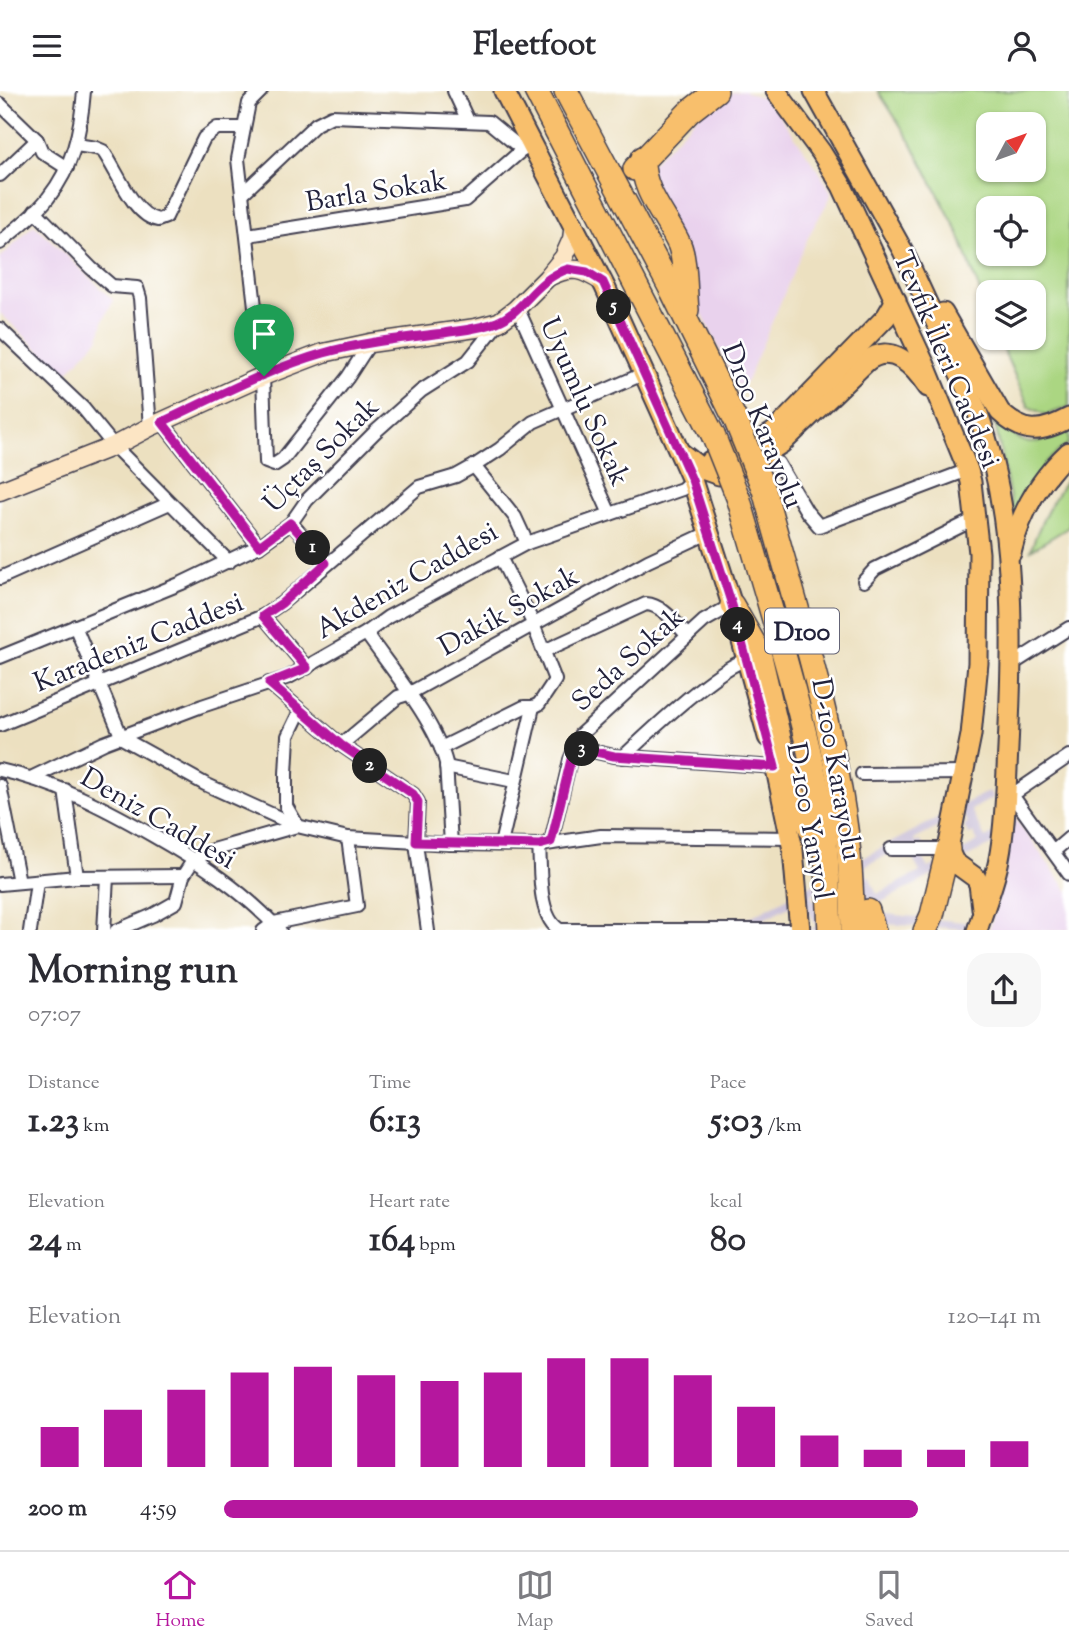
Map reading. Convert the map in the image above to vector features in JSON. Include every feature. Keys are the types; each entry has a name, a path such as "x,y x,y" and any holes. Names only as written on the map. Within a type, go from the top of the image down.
{"highway":[{"name":"D100 Karayolu","path":"566,91 688,324 736,421 764,490 816,682 837,774 846,830 853,930"},
{"path":"630,212 629,181 636,166 689,112 716,91"},
{"name":"D100 Karayolu","path":"537,93 713,435 738,500"},
{"path":"643,158 642,170 648,186 680,247 688,324"},
{"name":"D-100 Karayolu","path":"738,500 793,681 820,805 830,930"},
{"path":"732,605 759,652 791,789 826,860"},
{"path":"837,774 857,830 870,924"},
{"path":"925,930 932,915 948,849"}],"main road":[{"path":"504,91 527,146 603,282 678,450 697,474 708,461 774,432 886,317 895,300"},
{"name":"Tevfik İleri Caddesi","path":"814,91 903,251 984,431 998,489 1009,564 1009,788 1002,845 979,884 980,921"},
{"name":"Tevfik İleri Caddesi","path":"777,92 837,176 925,365 968,470 979,553 978,663 971,735 948,849"},
{"path":"903,251 955,333 1000,412 1013,424 1032,430 1050,427 1069,418"},
{"name":"Akdeniz Caddesi","path":"697,474 719,475 774,449 869,359 884,354 904,360 923,380 968,470"},
{"path":"1009,564 1019,524 1029,503 1045,476 1069,452"},
{"name":"D-100 Yanyol","path":"697,474 708,533 748,660 775,767 791,838 800,930"},
{"path":"978,663 986,673 995,674 1011,665"},
{"path":"948,849 954,862 985,877"}],"street":[{"path":"0,243 47,200 67,168 76,145 84,91"},
{"path":"261,91 249,103 238,159 264,376 266,462 274,465 283,459 348,377 370,343"},
{"path":"454,91 468,121"},
{"path":"0,104 37,140 42,152 67,168"},
{"path":"243,193 316,124 332,116 489,122 527,146"},
{"path":"76,145 103,151 128,194 148,216 158,220 166,217 204,138 217,128 244,128"},
{"path":"0,175 37,140"},
{"name":"Barla Sokak","path":"248,235 465,200 527,146"},
{"path":"35,211 112,286 136,288 140,298 156,424 259,546"},
{"path":"0,491 114,446 156,424 323,353 499,322 547,278 569,248 573,225"},
{"path":"547,278 568,269 587,272 603,282"},
{"name":"Uyumlu Sokak","path":"517,307 610,514"},
{"name":"Üçtaş Sokak","path":"0,657 182,583 259,546 290,523 307,500 375,432 421,391 468,361 499,322"},
{"path":"0,329 83,408 114,446 229,562"},
{"name":"Karadeniz Caddesi","path":"0,725 263,616 419,487 456,476 474,466 533,422 643,375"},
{"path":"778,463 807,512 819,526 968,470"},
{"path":"474,466 514,517 527,543"},
{"name":"Akdeniz Caddesi","path":"33,777 104,744 307,668 388,617 527,543 682,489 697,474"},
{"path":"0,578 170,503"},
{"path":"864,581 875,569 975,519"},
{"path":"290,523 326,563"},
{"name":"Dakik Sokak","path":"341,745 398,697 408,694 648,561 708,533"},
{"path":"499,557 533,624 555,680 546,695 533,707 501,845"},
{"path":"544,651 646,604 654,604 664,611 688,636"},
{"name":"Seda Sokak","path":"732,605 704,621 580,734 545,843 545,912 552,925 560,930 774,930"},
{"path":"263,616 307,668"},
{"path":"75,626 122,738 205,784 297,826 348,838 452,844 545,843 614,835 791,838"},
{"path":"1011,665 1069,628"},
{"path":"366,633 441,748 446,767 452,844"},
{"path":"623,757 661,721 730,667 748,660"},
{"path":"269,683 341,745 413,794 418,802 416,842 428,930"},
{"path":"441,748 524,707 533,707"},
{"path":"297,826 286,806 286,774 289,736 300,711"},
{"path":"574,747 623,757 775,767"},
{"path":"1069,756 1009,788 1069,874"},
{"path":"446,767 514,781"},
{"name":"Deniz Caddesi","path":"0,770 33,777 107,809 194,859 223,880 272,928"},
{"path":"862,774 964,773"},
{"path":"0,786 19,882"},
{"path":"65,790 77,877"},
{"path":"116,930 176,902 183,876 194,859 213,850 297,826"},
{"path":"272,928 357,906 348,838"},
{"path":"1054,851 1069,838"},
{"path":"891,849 948,849"},
{"path":"0,884 77,877 183,876"},
{"path":"104,930 107,877"},
{"path":"30,930 37,882"},
{"path":"774,930 800,930"}],"shaded area":[{"path":"744,91 764,99 778,113 831,192 809,235 747,381 737,386 637,178 704,110 734,92"},
{"path":"34,224 113,300 103,321 99,338 65,375 0,313 0,258"},
{"path":"989,791 993,798 971,810 985,838 1009,826 1012,834 866,910 973,923 980,930 867,923 857,914 826,930 809,930 817,926 802,899 751,926 726,930","holes":["963,814 968,823 964,827 970,835 973,833 978,842 929,868 918,850 923,844 919,841 915,843 914,840","905,845 920,872 877,894 869,876 867,877 865,866","851,874 857,905 825,921 811,895"]},
{"path":"1011,813 1069,892 1069,930 989,930 1007,866"}],"green space":[{"path":"878,91 1069,91 1069,407 1046,415 1029,407 1003,350 1046,350 1046,280 976,281 959,234 911,142"},
{"path":"994,418 1015,436 1029,443 1044,440 1069,429 1069,443 1046,462 1014,518"},
{"path":"1069,476 1069,527 1031,550 1047,511"}],"route":[{"path":"568,269 587,272 603,282 692,480 748,660 775,767 614,756 574,747 551,842 539,845 416,842 418,802 413,794 363,762 269,683 307,668 263,616 282,603 326,563 290,523 259,546 162,422 264,376 323,353 499,322 547,278 568,269"}]}
